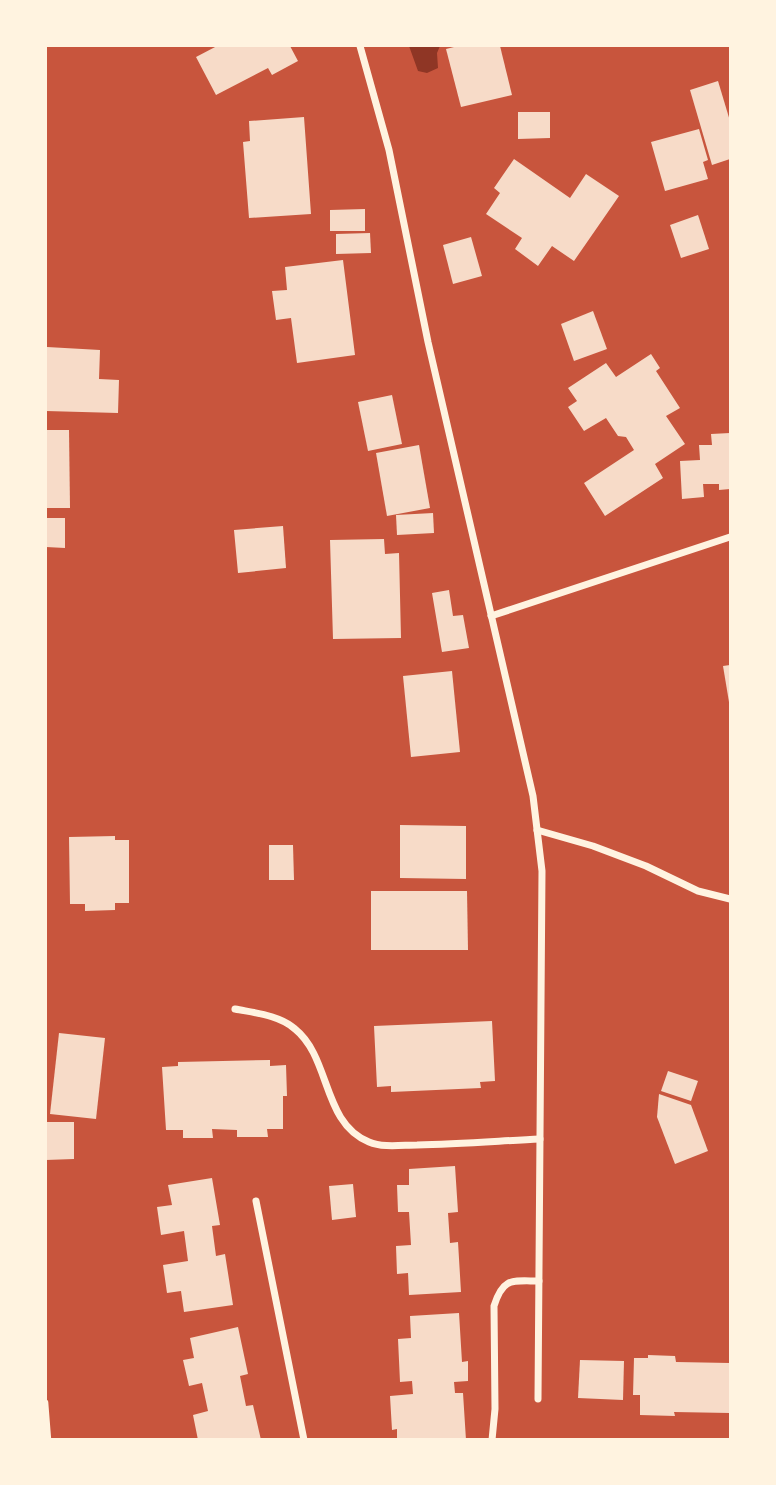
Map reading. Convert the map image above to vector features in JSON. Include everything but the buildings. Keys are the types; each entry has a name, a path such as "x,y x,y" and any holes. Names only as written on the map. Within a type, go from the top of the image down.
{"street":[{"path":"360,46 389,150 428,342 533,796 542,871 538,1399"},
{"path":"491,616 730,537"},
{"path":"537,830 593,846 646,866 698,891 730,899"},
{"path":"235,1009 278,1018 295,1028 314,1056 341,1119 350,1131 370,1143 382,1146 540,1139"},
{"path":"256,1201 304,1440"},
{"path":"492,1440 495,1409 494,1306 503,1286 510,1281 539,1281"}],"path":[{"path":"46,1402 49,1440"}],"shaded area":[{"path":"409,46 440,46 437,53 438,68 427,73 418,71"}]}
